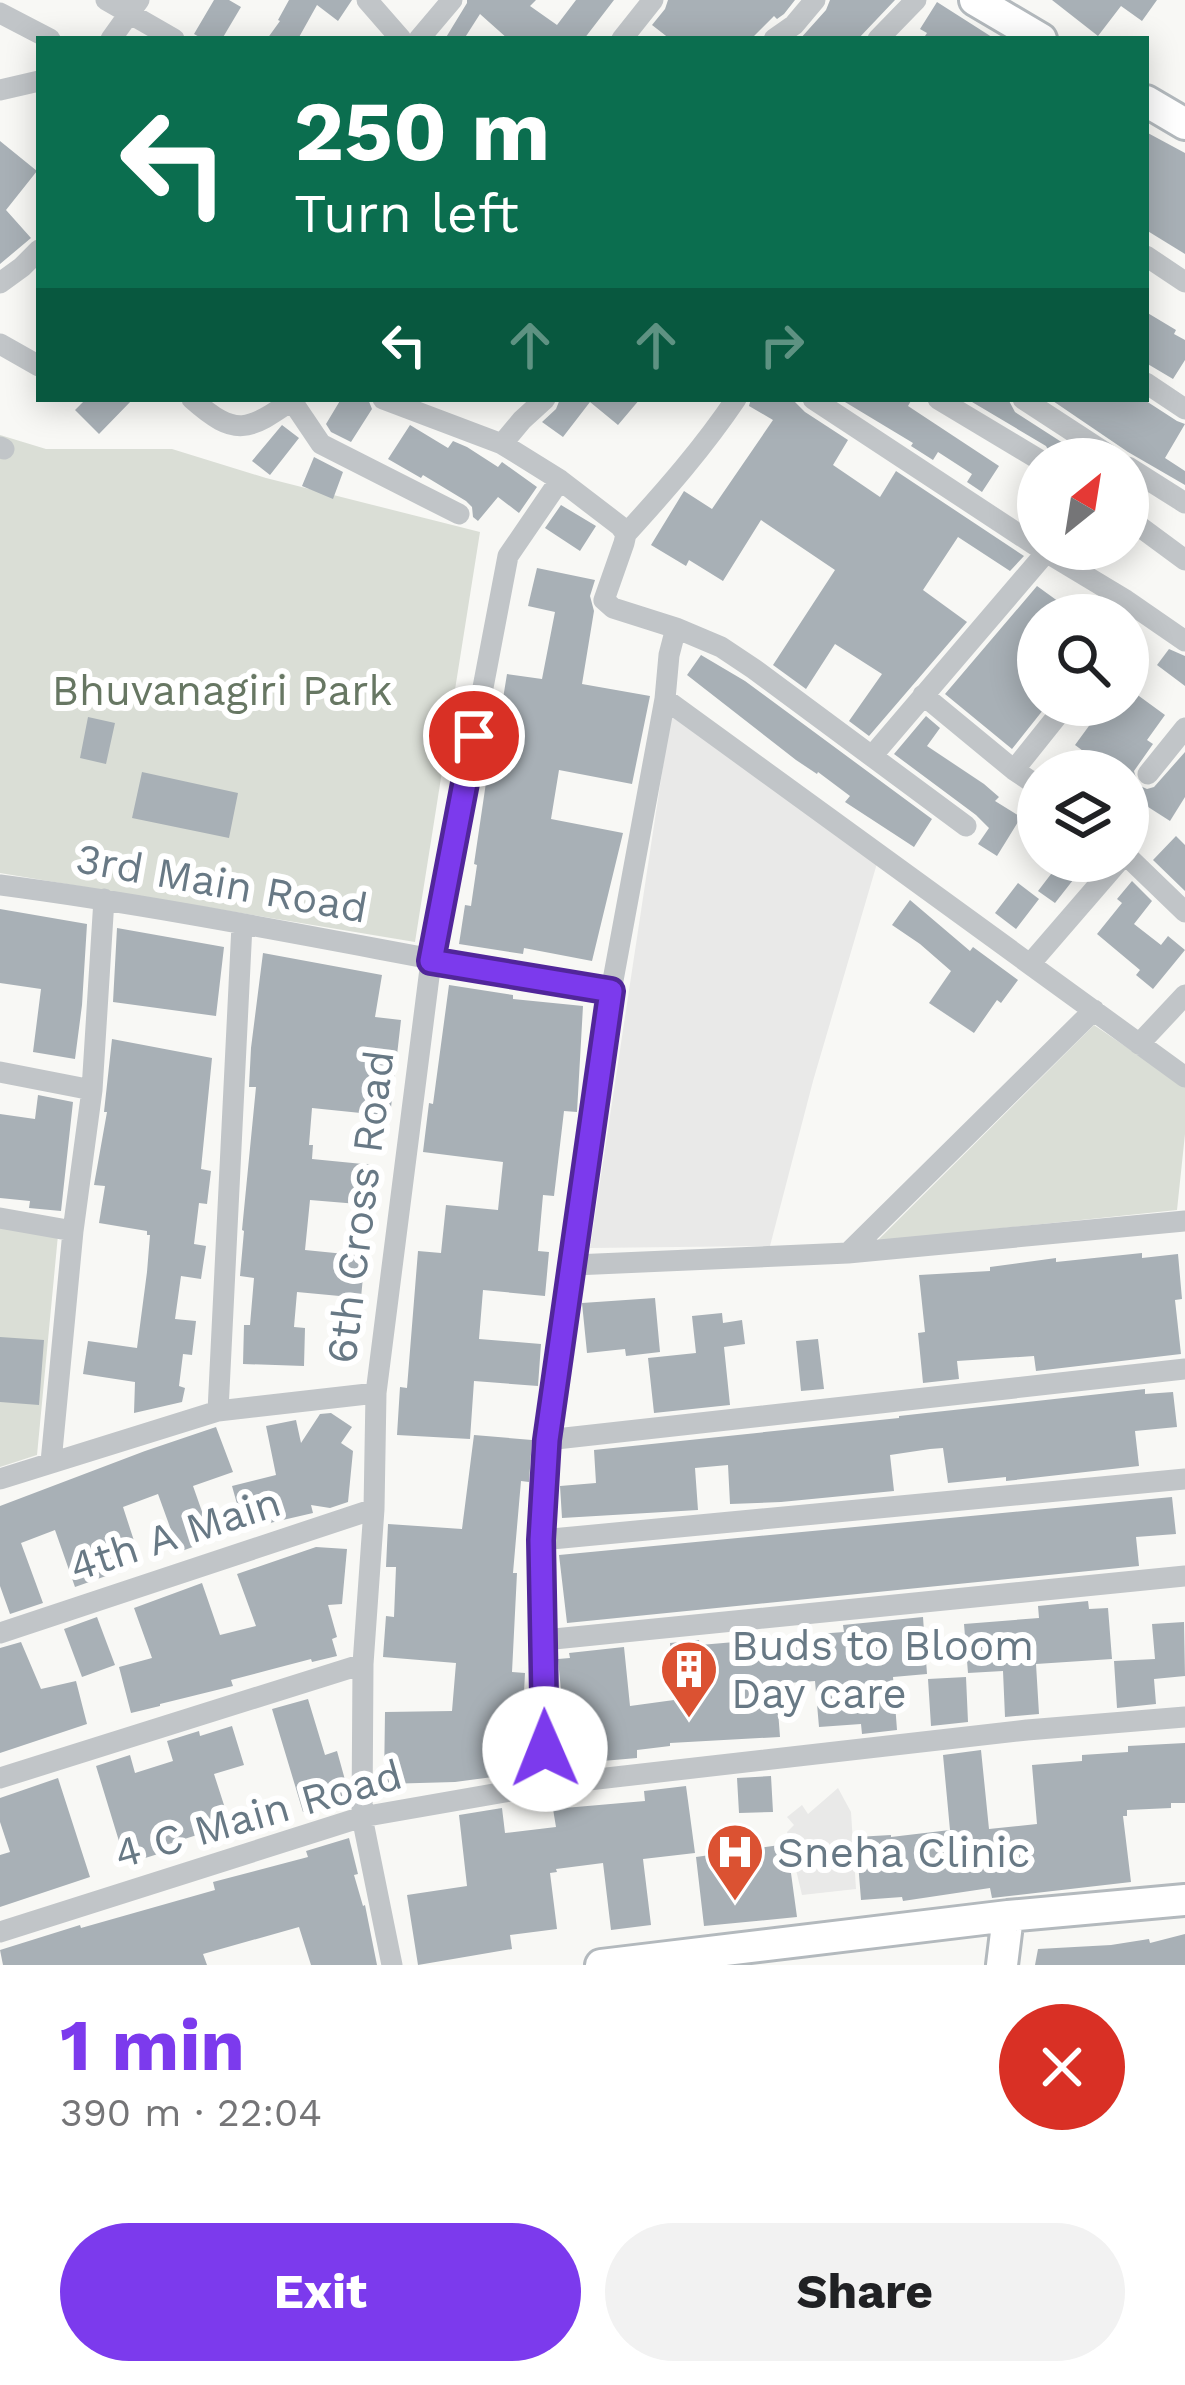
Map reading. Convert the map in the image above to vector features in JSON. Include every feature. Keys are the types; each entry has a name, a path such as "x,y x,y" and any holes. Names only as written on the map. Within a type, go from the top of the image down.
{"street":[{"path":"106,0 134,6 170,36"},
{"path":"367,0 398,36"},
{"path":"422,36 452,0"},
{"path":"624,36 651,0"},
{"path":"779,36 815,0"},
{"path":"881,36 916,0"},
{"path":"976,0 1036,36"},
{"path":"113,36 134,6"},
{"path":"0,14 44,36"},
{"path":"0,90 36,81"},
{"path":"1149,103 1185,124"},
{"path":"1149,258 1185,282"},
{"path":"0,283 30,274"},
{"path":"0,344 36,364"},
{"path":"1149,385 1185,409"},
{"path":"195,402 233,427 255,423 290,402"},
{"path":"294,402 321,443 459,514"},
{"path":"391,402 502,444 560,480 626,534"},
{"path":"502,444 542,402"},
{"path":"734,402 709,440 626,534 604,600 613,608 721,646 966,826"},
{"path":"818,402 1017,531"},
{"path":"943,402 1017,446"},
{"path":"1028,402 1083,438"},
{"name":"6th Cross Road","path":"392,1965 362,1817 363,1664 376,1393 431,961 508,556 560,480"},
{"path":"1149,480 1185,502"},
{"path":"1149,533 1185,560"},
{"path":"872,756 1027,570"},
{"path":"1078,570 1185,641"},
{"path":"545,1785 541,1540 547,1440 611,991 676,628"},
{"path":"923,695 1017,772"},
{"path":"665,699 1185,1078"},
{"path":"1014,770 1049,726"},
{"path":"1149,774 1185,728"},
{"path":"1149,877 1185,911"},
{"path":"1030,964 1101,882"},
{"name":"3rd Main Road","path":"0,885 104,899 611,991"},
{"path":"51,1462 92,1090 104,899"},
{"path":"218,1411 242,925"},
{"path":"1139,1043 1185,995"},
{"path":"848,1253 1094,1010"},
{"path":"0,1072 92,1090"},
{"path":"0,1218 73,1232"},
{"path":"574,1265 848,1253 1185,1221"},
{"path":"547,1440 1185,1369"},
{"path":"0,1479 218,1411 376,1393"},
{"path":"541,1540 1185,1479"},
{"name":"4th A Main","path":"0,1633 374,1509"},
{"path":"544,1640 1185,1576"},
{"path":"0,1778 363,1664"},
{"name":"4 C Main Road","path":"0,1932 362,1817 545,1785 1027,1730 1185,1717"},
{"path":"601,1965 1008,1916 1185,1900"},
{"path":"1002,1965 1008,1916"}],"shaded area":[{"path":"671,713 878,860 770,1246 590,1248"},
{"path":"838,1788 851,1812 856,1889 802,1895 787,1832 794,1825 787,1817 802,1805 808,1814"}],"green space":[{"name":"Bhuvanagiri Park","path":"0,435 46,449 172,449 480,532 415,942 0,873"},
{"path":"1094,1025 1185,1087 1177,1210 877,1241"},
{"path":"0,1225 58,1235 37,1455 0,1467"}],"building":[{"path":"214,0 229,0 241,7 224,36 194,34"},
{"path":"289,0 352,0 338,21 317,5 300,36 269,36"},
{"path":"536,0 530,6 557,25 576,0 614,0 586,36 505,36 480,14 466,36 447,36 467,3"},
{"path":"668,0 795,0 754,36 666,36 652,25"},
{"path":"830,0 895,0 861,36 803,36"},
{"path":"1052,0 1157,0 1142,21 1121,6 1098,36"},
{"path":"937,2 990,36 925,36 920,29"},
{"path":"1149,134 1185,153 1185,254 1149,232"},
{"path":"0,141 36,172 6,210 31,238 0,264"},
{"path":"1149,314 1185,340 1185,360 1173,379 1149,365"},
{"path":"83,402 130,402 99,434 75,410"},
{"path":"339,402 369,402 372,409 351,442 326,424"},
{"path":"559,402 590,402 563,437 542,422"},
{"path":"590,402 637,402 618,425"},
{"path":"750,402 795,402 848,440 833,465 880,497 896,471 1017,551 1017,564 1010,571 958,537 923,590 967,622 869,736 849,721 882,674 835,644 806,689 773,665 835,570 761,520 723,581 651,545 684,491 712,509 773,420 749,406"},
{"path":"845,402 910,402 908,406 999,466 982,492 967,482 972,474 938,452 933,460"},
{"path":"972,402 1010,402 1015,412 1055,438 1033,438"},
{"path":"1054,402 1148,402 1185,424 1165,458 1185,471 1185,485 1149,464 1149,438 1107,438"},
{"path":"282,425 299,438 270,475 252,461"},
{"path":"410,425 448,448 453,441 498,467 502,462 537,487 519,513 498,497 478,521 466,501 388,459"},
{"path":"314,457 343,472 333,499 302,486"},
{"path":"561,505 596,526 580,551 545,528"},
{"path":"537,568 595,580 582,684 650,696 632,784 559,770 551,819 623,833 592,961 524,948 523,954 459,944 465,905 471,906 488,769 499,771 507,718 500,717 507,674 542,679 555,612 528,606"},
{"path":"1017,609 1017,726 1030,726 1012,749 945,694"},
{"path":"1169,649 1185,656 1185,686 1157,665"},
{"path":"701,655 745,681 932,819 914,847 845,802 850,796 687,675"},
{"path":"1149,703 1165,715 1147,740 1153,744 1149,750 1082,750 1075,745 1089,726 1149,726"},
{"path":"926,716 940,728 927,746 984,784 999,797 995,801 1017,815 1017,824 997,856 978,844 989,828 976,815 894,754"},
{"path":"88,717 115,723 106,764 80,758"},
{"path":"1185,752 1185,797 1170,821 1149,808 1149,788"},
{"path":"142,772 238,793 229,838 132,818"},
{"path":"1176,836 1185,845 1185,891 1153,860"},
{"path":"1045,882 1072,882 1055,903 1038,891"},
{"path":"1133,882 1152,901 1134,924 1161,945 1168,936 1185,950 1153,989 1136,975 1140,970 1097,934 1122,903 1117,899"},
{"path":"1018,883 1039,899 1016,929 995,913"},
{"path":"910,900 970,951 973,947 1018,980 974,1033 929,1003 951,971 892,925"},
{"path":"0,909 87,924 75,1059 33,1052 41,989 0,983"},
{"path":"117,928 224,947 216,1016 113,1002"},
{"path":"263,953 382,975 375,1017 401,1020 390,1116 312,1108 312,1159 373,1165 370,1205 310,1200 305,1250 365,1256 361,1298 297,1292 294,1327 305,1328 304,1366 243,1364 244,1325 250,1325 254,1278 240,1276 242,1230 256,1087 249,1087 251,1048"},
{"path":"449,985 513,995 513,999 583,1006 577,1112 564,1111 554,1196 543,1195 538,1251 549,1252 545,1296 483,1290 479,1339 541,1344 538,1386 474,1381 470,1439 397,1435 400,1387 407,1388 418,1251 441,1253 446,1205 498,1210 503,1162 423,1152"},
{"path":"112,1039 212,1058 201,1169 211,1171 207,1204 199,1203 194,1244 206,1246 201,1279 181,1276 175,1319 196,1321 192,1355 183,1354 182,1402 134,1413 135,1382 83,1374 88,1341 137,1348 147,1272 147,1231 99,1223 105,1186 94,1185 107,1112"},
{"path":"38,1095 73,1102 61,1211 29,1208 30,1201 0,1198 0,1114 35,1119"},
{"path":"1142,1253 1142,1258 1178,1254 1182,1299 1175,1300 1181,1354 1036,1371 1034,1356 957,1361 959,1379 923,1383 918,1333 925,1332 919,1275"},
{"path":"655,1298 660,1352 587,1353 582,1303"},
{"path":"722,1313 723,1323 742,1320 745,1344 724,1347 730,1405 654,1413 648,1358 696,1353 692,1316"},
{"path":"0,1337 44,1340 39,1405 0,1402"},
{"path":"818,1339 824,1389 801,1391 796,1341"},
{"path":"1145,1389 1145,1394 1173,1392 1177,1427 1135,1431 1139,1466 948,1483 943,1448 930,1449 890,1455 894,1491 730,1504 728,1465 695,1468 698,1510 562,1518 560,1486 596,1483 594,1450"},
{"path":"331,1413 352,1427 341,1443 353,1451 348,1502 330,1508 311,1505 313,1513 244,1529 232,1486 276,1475 266,1426 296,1420 301,1443 320,1414"},
{"path":"216,1427 233,1472 193,1486 212,1540 179,1552 158,1494 123,1507 137,1550 101,1563 106,1576 75,1587 55,1530 21,1543 43,1603 10,1614 0,1586 0,1506"},
{"path":"474,1435 532,1440 529,1482 521,1481 513,1573 517,1573 512,1672 525,1673 523,1712 530,1772 455,1782 384,1784 385,1712 452,1711 456,1663 383,1657 386,1616 394,1617 396,1567 386,1567 388,1524 462,1529"},
{"path":"1172,1497 1176,1534 1136,1537 1139,1566 567,1623 559,1555"},
{"path":"316,1547 347,1549 342,1604 328,1605 337,1656 231,1680 233,1686 131,1713 119,1667 152,1658 134,1608 202,1583 220,1635 256,1626 237,1574"},
{"path":"1088,1601 1089,1609 1108,1608 1112,1659 1036,1664 1039,1714 1005,1717 1003,1671 968,1673 964,1624 1039,1618 1038,1606"},
{"path":"97,1617 115,1665 82,1677 64,1629"},
{"path":"923,1617 927,1674 893,1677 897,1730 862,1734 861,1724 819,1727 815,1681 776,1684 780,1737 670,1743 637,1750 637,1758 568,1764 558,1659 570,1658 569,1653 624,1647 630,1706 674,1700 670,1643 819,1640 818,1634 844,1632 843,1625"},
{"path":"1184,1622 1185,1676 1154,1679 1156,1704 1117,1708 1114,1661 1155,1659 1152,1624"},
{"path":"21,1642 41,1689 76,1681 87,1724 0,1753 0,1648"},
{"path":"966,1677 968,1722 931,1726 928,1679"},
{"path":"308,1699 325,1755 337,1751 347,1801 303,1812 272,1709"},
{"path":"232,1726 244,1765 214,1774 233,1833 200,1843 197,1835 126,1864 96,1766 130,1755 135,1773 173,1761 167,1741"},
{"path":"1185,1743 1185,1803 1127,1810 1123,1816 1131,1882 992,1898 990,1888 903,1901 902,1897 861,1900 856,1837 950,1830 943,1755 981,1750 989,1829 1037,1824 1032,1765 1128,1752 1128,1746"},
{"path":"771,1776 773,1812 739,1813 737,1778"},
{"path":"58,1778 90,1877 0,1907 0,1855 10,1852 0,1822 0,1798"},
{"path":"686,1786 695,1853 643,1859 651,1925 611,1930 603,1863 556,1869 550,1873 557,1929 510,1935 512,1949 418,1965 407,1895 467,1886 459,1815 502,1808 505,1833 556,1827 553,1809 645,1801 644,1791"},
{"path":"349,1838 377,1965 311,1965 299,1927 203,1954 207,1965 3,1965 0,1950 215,1890 213,1882 308,1857 306,1851"},
{"path":"787,1844 797,1917 704,1926 696,1857"},
{"path":"1185,1934 1185,1965 1035,1965 1038,1949 1149,1939 1150,1943"}],"place":[{"name":"Buds to Bloom Day care","path":"689,1720"},
{"name":"Sneha Clinic","path":"735,1903"}],"route":[{"path":"474,736 431,961 611,991 547,1440 541,1540 545,1749"}]}
